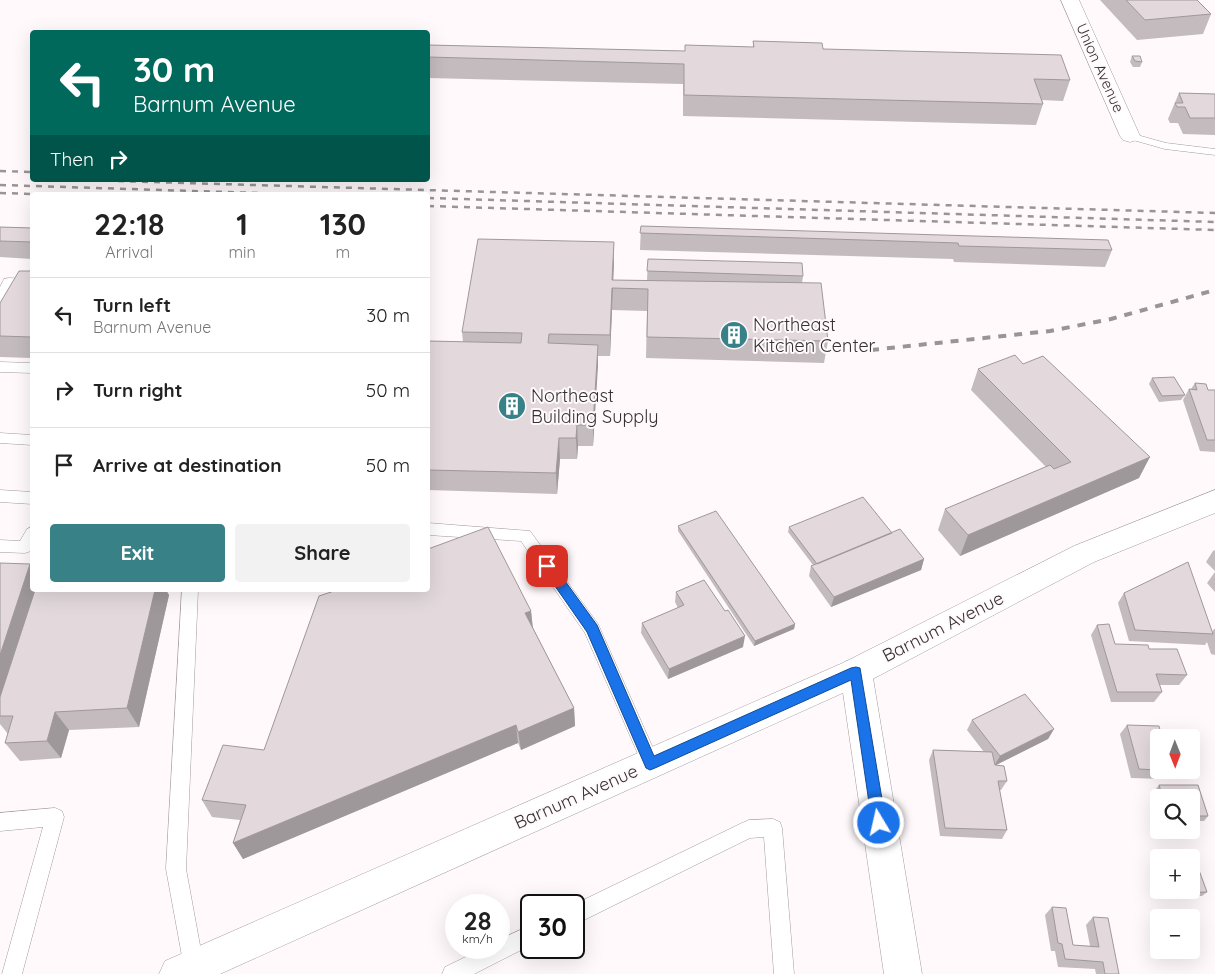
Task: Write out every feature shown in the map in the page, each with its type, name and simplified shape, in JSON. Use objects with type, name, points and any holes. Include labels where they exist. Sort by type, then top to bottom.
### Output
[{"type":"main road","name":"Union Avenue","points":[[1070,0],[1130,136]]},
{"type":"main road","name":"Barnum Avenue","points":[[186,970],[856,672],[1084,554],[1215,501]]},
{"type":"main road","points":[[856,672],[903,974]]},
{"type":"lane","points":[[1130,136],[1165,146],[1215,152]]},
{"type":"lane","points":[[0,298],[9,282],[30,283]]},
{"type":"lane","points":[[0,367],[30,368]]},
{"type":"lane","points":[[0,438],[30,440]]},
{"type":"lane","points":[[0,496],[30,498]]},
{"type":"lane","points":[[430,528],[525,535],[592,629],[650,764]]},
{"type":"lane","points":[[0,546],[26,547],[30,538]]},
{"type":"lane","points":[[186,970],[176,869],[190,592]]},
{"type":"lane","points":[[0,822],[55,817],[12,974]]},
{"type":"lane","points":[[585,910],[749,829],[773,828],[784,974]]},
{"type":"lane","points":[[452,974],[520,941]]},
{"type":"building","points":[[1126,0],[1197,0],[1211,14],[1145,20]]},
{"type":"building","points":[[753,41],[822,43],[823,49],[1061,55],[1070,80],[1034,79],[1043,104],[684,95],[684,64],[430,57],[430,45],[685,51],[685,45],[754,47]]},
{"type":"building","points":[[1132,56],[1140,56],[1142,62],[1135,61]]},
{"type":"building","points":[[1179,93],[1215,94],[1215,118],[1190,118],[1185,107],[1177,107],[1175,103],[1183,103]]},
{"type":"building","points":[[641,226],[1108,240],[1112,250],[959,246],[958,243],[640,233]]},
{"type":"building","points":[[0,227],[30,228],[30,242],[0,241]]},
{"type":"building","name":"Northeast Building Supply","points":[[478,239],[614,242],[612,280],[821,283],[828,341],[647,337],[648,289],[612,288],[610,335],[549,334],[548,343],[598,345],[593,425],[577,425],[576,438],[559,438],[556,473],[430,470],[430,341],[521,343],[522,333],[462,332]]},
{"type":"building","points":[[648,259],[802,263],[803,276],[647,271]]},
{"type":"building","points":[[19,271],[30,271],[30,337],[0,336],[0,303]]},
{"type":"building","points":[[1015,355],[1023,364],[1043,356],[1150,457],[968,535],[945,509],[1050,465],[1054,469],[1071,462],[978,369]]},
{"type":"building","points":[[1174,377],[1185,395],[1162,396],[1152,378]]},
{"type":"building","points":[[1195,383],[1206,384],[1208,390],[1215,390],[1215,440],[1207,440],[1189,389],[1197,390]]},
{"type":"building","points":[[863,497],[892,533],[817,564],[789,527]]},
{"type":"building","points":[[716,511],[795,624],[755,641],[678,526]]},
{"type":"building","points":[[488,527],[531,611],[525,613],[574,708],[518,732],[516,725],[233,843],[246,805],[202,800],[223,745],[264,750],[319,596],[331,592],[430,592],[430,548]]},
{"type":"building","points":[[900,529],[924,559],[834,597],[811,566]]},
{"type":"building","points":[[1188,562],[1213,634],[1135,630],[1124,593]]},
{"type":"building","points":[[0,563],[30,564],[0,655]]},
{"type":"building","points":[[704,580],[725,611],[728,610],[745,636],[669,669],[642,623],[684,605],[676,592]]},
{"type":"building","points":[[34,592],[155,592],[127,708],[55,712],[47,741],[5,743],[13,716],[0,716],[0,697]]},
{"type":"building","points":[[1109,624],[1115,644],[1148,645],[1149,649],[1177,649],[1187,675],[1156,674],[1162,692],[1117,692],[1097,625]]},
{"type":"building","points":[[1025,694],[1054,729],[1000,756],[972,720]]},
{"type":"building","points":[[1127,725],[1159,726],[1160,729],[1150,729],[1150,770],[1139,769]]},
{"type":"building","points":[[933,750],[992,752],[995,765],[1004,766],[1007,781],[998,781],[1007,830],[945,828]]},
{"type":"building","points":[[1159,785],[1198,785],[1199,789],[1160,789]]},
{"type":"building","points":[[1200,791],[1208,816],[1200,816]]},
{"type":"building","points":[[1200,873],[1207,892],[1200,892]]},
{"type":"building","points":[[1052,907],[1066,908],[1073,945],[1099,947],[1093,917],[1108,918],[1119,974],[1105,974],[1103,962],[1065,959],[1062,944],[1058,943]]},
{"type":"railway","points":[[0,171],[30,172]]},
{"type":"railway","points":[[151,182],[1215,213]]},
{"type":"railway","points":[[0,185],[226,192]]},
{"type":"railway","points":[[0,193],[30,194]]},
{"type":"railway","points":[[430,198],[1215,222]]},
{"type":"railway","points":[[430,206],[1215,230]]},
{"type":"railway","points":[[871,350],[1050,331],[1111,319],[1215,290]]},
{"type":"place","name":"Northeast Kitchen Center","points":[[734,335]]},
{"type":"place","name":"Northeast Building Supply","points":[[512,406]]},
{"type":"route","points":[[547,566],[592,629],[650,764],[856,672],[879,823]]}]
